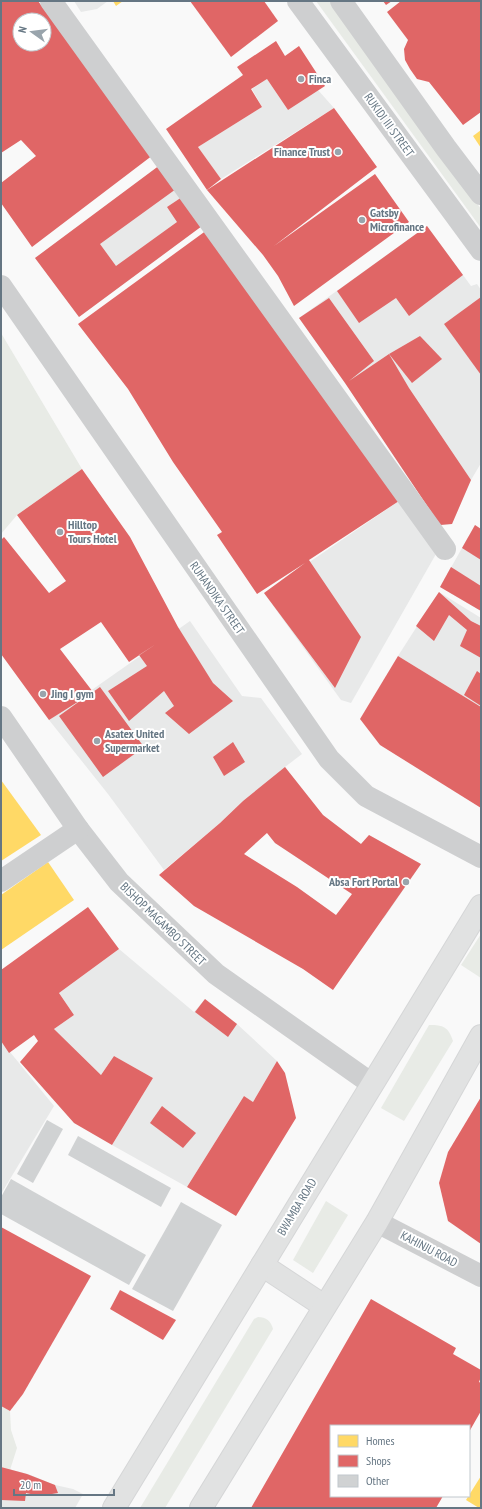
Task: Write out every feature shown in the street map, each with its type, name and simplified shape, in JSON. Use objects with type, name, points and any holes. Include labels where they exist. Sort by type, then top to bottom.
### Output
[{"type":"main road","name":"BWAMBA ROAD","points":[[114,1508],[481,906]]},
{"type":"main road","points":[[201,1508],[377,1222],[481,1036]]},
{"type":"main road","points":[[262,1265],[324,1306]]},
{"type":"street","points":[[51,1],[445,549]]},
{"type":"street","name":"RUKIDI III STREET","points":[[298,1],[481,250]]},
{"type":"street","points":[[341,1],[446,148],[481,194]]},
{"type":"street","name":"RUHANDIKA STREET","points":[[1,286],[329,759],[366,796],[481,857]]},
{"type":"street","name":"BISHOP MAGAMBO STREET","points":[[1,717],[78,829],[119,882],[216,974],[372,1084]]},
{"type":"street","points":[[1,881],[78,829]]},
{"type":"street","name":"KAHINJU ROAD","points":[[377,1222],[481,1276]]},
{"type":"shaded area","points":[[74,1],[108,1],[97,9],[81,12]]},
{"type":"shaded area","points":[[316,1],[330,1],[415,116],[481,209],[481,228]]},
{"type":"shaded area","points":[[267,79],[288,110],[318,90],[334,108],[221,179],[198,147],[262,107],[252,89]]},
{"type":"shaded area","points":[[160,165],[202,226],[79,317],[35,258]]},
{"type":"shaded area","points":[[427,226],[471,286],[477,284],[481,290],[481,463],[471,480],[452,524],[440,525],[345,383],[299,318]]},
{"type":"shaded area","points":[[1,333],[82,469],[17,515],[1,534]]},
{"type":"shaded area","points":[[399,501],[436,554],[351,703],[341,700],[264,593]]},
{"type":"shaded area","points":[[475,525],[481,529],[481,611],[440,587]]},
{"type":"shaded area","points":[[439,592],[481,618],[481,707],[398,656]]},
{"type":"shaded area","points":[[190,621],[242,696],[261,698],[302,754],[285,767],[323,815],[361,844],[369,835],[421,864],[384,918],[352,894],[275,843],[243,801],[220,823],[164,870],[108,794],[49,720]]},
{"type":"shaded area","points":[[481,934],[481,978],[461,965]]},
{"type":"shaded area","points":[[119,949],[194,1012],[205,999],[237,1024],[277,1061],[253,1102],[244,1096],[187,1187],[112,1145],[153,1078],[114,1056],[101,1075],[54,1029],[74,1015],[59,993]]},
{"type":"shaded area","points":[[429,1025],[442,1026],[445,1028],[453,1041],[404,1121],[381,1108]]},
{"type":"shaded area","points":[[1,1041],[54,1106],[1,1194]]},
{"type":"shaded area","points":[[326,1201],[348,1215],[313,1273],[293,1260]]},
{"type":"shaded area","points":[[258,1317],[268,1320],[273,1329],[165,1508],[140,1508],[254,1319]]},
{"type":"shaded area","points":[[1,1406],[10,1411],[11,1430],[17,1448],[10,1470],[1,1467]]},
{"type":"shaded area","points":[[1,1467],[28,1474],[55,1485],[73,1489],[83,1494],[75,1508],[1,1508]]},
{"type":"building: Homes","points":[[113,1],[123,1],[116,6]]},
{"type":"building: Homes","points":[[481,130],[481,148],[473,136]]},
{"type":"building: Homes","points":[[1,780],[41,835],[1,861]]},
{"type":"building: Homes","points":[[48,862],[74,900],[1,950],[1,895]]},
{"type":"building: Homes","points":[[481,1476],[481,1508],[466,1500],[468,1497],[470,1497],[470,1494]]},
{"type":"building: Shops","points":[[1,1],[38,1],[46,12],[12,12],[12,52],[52,52],[52,20],[153,155],[32,247],[1,203],[1,183],[36,156],[21,140],[1,153]]},
{"type":"building: Shops","points":[[190,1],[264,1],[278,21],[231,57]]},
{"type":"building: Shops","points":[[383,1],[392,1],[386,5]]},
{"type":"building: Shops","points":[[401,1],[481,1],[481,112],[463,125],[429,82],[417,79],[405,60],[404,49],[408,40],[387,12]]},
{"type":"building: Shops","points":[[276,41],[285,56],[299,46],[325,86],[288,110],[267,79],[251,89],[262,107],[198,147],[221,179],[207,190],[166,129],[243,75],[237,67]]},
{"type":"building: Shops","points":[[334,108],[377,167],[274,246],[375,174],[409,222],[294,306],[278,276],[263,255],[207,190]]},
{"type":"building: Shops","points":[[160,165],[176,189],[100,244],[116,266],[177,222],[167,207],[182,197],[202,226],[79,317],[35,258]]},
{"type":"building: Shops","points":[[427,226],[463,275],[409,316],[396,298],[359,323],[337,291]]},
{"type":"building: Shops","points":[[207,230],[399,501],[309,560],[361,637],[335,688],[264,593],[305,563],[257,594],[217,535],[222,532],[173,462],[128,389],[78,324]]},
{"type":"building: Shops","points":[[481,297],[481,375],[444,324]]},
{"type":"building: Shops","points":[[329,298],[374,361],[349,381],[389,354],[409,388],[471,480],[452,524],[440,525],[345,383],[299,318]]},
{"type":"building: Shops","points":[[420,336],[442,359],[412,383],[389,354]]},
{"type":"building: Shops","points":[[82,469],[130,537],[178,627],[213,683],[233,701],[189,734],[165,713],[174,706],[164,691],[129,721],[108,691],[147,666],[139,655],[129,662],[101,622],[60,649],[93,692],[100,687],[144,747],[103,777],[59,716],[84,698],[49,720],[1,654],[1,540],[4,537],[49,593],[66,581],[17,515]]},
{"type":"building: Shops","points":[[475,525],[481,529],[481,560],[462,548]]},
{"type":"building: Shops","points":[[451,567],[481,586],[481,611],[440,587]]},
{"type":"building: Shops","points":[[439,592],[471,621],[481,626],[481,658],[460,646],[467,630],[449,615],[434,641],[416,626]]},
{"type":"building: Shops","points":[[398,656],[481,707],[481,808],[380,745],[360,719]]},
{"type":"building: Shops","points":[[477,671],[481,674],[481,706],[464,695]]},
{"type":"building: Shops","points":[[233,742],[245,762],[224,776],[213,757]]},
{"type":"building: Shops","points":[[285,767],[323,815],[361,844],[369,835],[421,864],[333,990],[303,969],[194,906],[159,875],[220,823],[243,801]],"holes":[[[267,833],[275,843],[352,894],[336,915],[297,887],[244,854]]]},
{"type":"building: Shops","points":[[88,907],[119,949],[59,993],[74,1015],[54,1029],[101,1075],[114,1056],[153,1078],[112,1145],[74,1123],[20,1062],[38,1041],[34,1035],[9,1053],[1,1041],[1,970]]},
{"type":"building: Shops","points":[[205,999],[237,1024],[228,1037],[195,1012]]},
{"type":"building: Shops","points":[[277,1061],[285,1073],[296,1118],[236,1216],[187,1187],[244,1096],[253,1102]]},
{"type":"building: Shops","points":[[481,1097],[481,1244],[448,1221],[439,1183],[448,1152]]},
{"type":"building: Shops","points":[[162,1106],[196,1133],[183,1148],[150,1123]]},
{"type":"building: Shops","points":[[1,1227],[91,1276],[23,1394],[10,1411],[1,1406]]},
{"type":"building: Shops","points":[[120,1290],[176,1320],[163,1340],[110,1309]]},
{"type":"building: Shops","points":[[371,1299],[456,1348],[453,1354],[481,1370],[479,1382],[481,1383],[481,1411],[470,1430],[470,1425],[330,1425],[330,1497],[442,1497],[436,1508],[251,1508]]},
{"type":"building: Shops","points":[[1,1467],[27,1474],[55,1485],[58,1493],[40,1496],[26,1493],[25,1501],[1,1500]]},
{"type":"building: Other","points":[[47,1120],[63,1129],[33,1183],[17,1174]]},
{"type":"building: Other","points":[[78,1136],[171,1188],[161,1207],[68,1155]]},
{"type":"building: Other","points":[[11,1179],[146,1255],[129,1285],[1,1214],[1,1197]]},
{"type":"building: Other","points":[[181,1202],[222,1225],[173,1311],[132,1289]]},
{"type":"place","name":"Finca","points":[[301,79]]},
{"type":"place","name":"Finance Trust","points":[[338,152]]},
{"type":"place","name":"Gatsby Microfinance","points":[[362,220]]},
{"type":"place","name":"Hilltop Tours Hotel","points":[[60,532]]},
{"type":"place","name":"Jing I gym","points":[[43,694]]},
{"type":"place","name":"Asatex United Supermarket","points":[[97,741]]},
{"type":"place","name":"Absa Fort Portal","points":[[406,882]]}]
